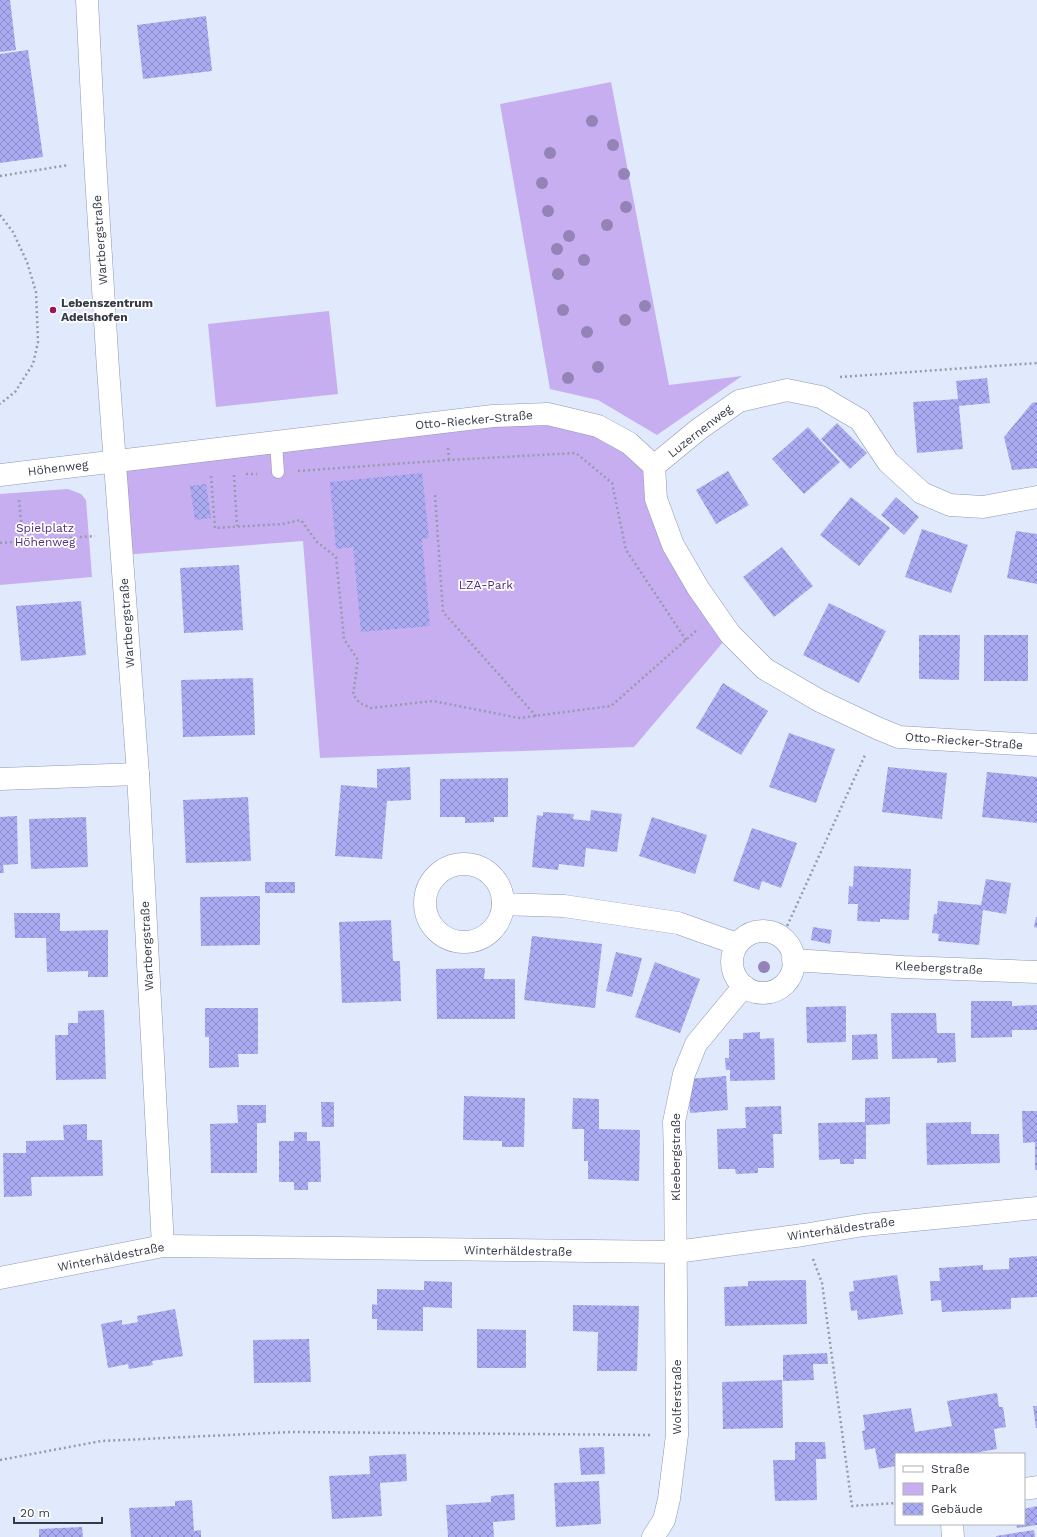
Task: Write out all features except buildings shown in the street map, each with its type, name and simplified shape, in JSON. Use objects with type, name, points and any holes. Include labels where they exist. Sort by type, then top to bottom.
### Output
[{"type":"street","name":"Wartbergstraße","points":[[87,0],[95,160],[138,774],[163,1246]]},
{"type":"street","name":"Luzernenweg","points":[[654,466],[699,429],[739,401],[787,390],[821,397],[860,420],[888,462],[922,493],[950,505],[983,507],[1037,497]]},
{"type":"street","name":"Otto-Riecker-Straße","points":[[116,460],[493,416],[548,414],[598,426],[629,444],[654,466],[656,499],[673,545],[698,588],[730,634],[764,669],[820,701],[877,728],[903,737],[1037,745]]},
{"type":"street","name":"Höhenweg","points":[[8,474],[116,460]]},
{"type":"street","points":[[0,779],[138,774]]},
{"type":"street","points":[[503,904],[564,906],[678,922],[738,944]]},
{"type":"street","points":[[763,931],[773,933],[782,938],[792,951],[794,960],[788,979],[773,991],[753,991],[744,986],[733,971],[733,952],[738,944],[745,937],[754,932],[763,931]]},
{"type":"street","name":"Kleebergstraße","points":[[794,960],[903,967],[1037,972]]},
{"type":"street","name":"Kleebergstraße","points":[[676,1252],[674,1122],[684,1074],[696,1044],[744,986]]},
{"type":"street","name":"Winterhäldestraße","points":[[0,1278],[163,1246],[676,1252],[803,1235],[864,1225],[1037,1208]]},
{"type":"street","name":"Wolferstraße","points":[[653,1537],[664,1520],[669,1499],[677,1435],[676,1252]]},
{"type":"street","points":[[1025,1489],[1037,1487]]},
{"type":"street","points":[[952,1525],[953,1537]]},
{"type":"lane","points":[[276,442],[278,472]]},
{"type":"path","points":[[0,176],[95,160]]},
{"type":"path","points":[[0,215],[13,232],[27,262],[36,292],[38,342],[33,364],[15,392],[0,404]]},
{"type":"path","points":[[840,377],[1037,363]]},
{"type":"path","points":[[238,526],[234,475],[449,460],[576,454],[612,483],[626,550],[686,640]]},
{"type":"path","points":[[8,474],[23,541]]},
{"type":"path","points":[[219,476],[211,476],[215,528],[282,524],[302,520],[317,542],[336,557],[344,639],[358,660],[353,695],[360,702],[371,708],[433,701],[520,718],[611,706],[716,614]]},
{"type":"path","points":[[435,494],[443,612],[537,716]]},
{"type":"path","points":[[0,543],[121,535]]},
{"type":"path","points":[[782,938],[877,728]]},
{"type":"path","points":[[803,1235],[822,1283],[852,1506],[895,1503]]},
{"type":"path","points":[[0,1460],[101,1440],[292,1432],[677,1435]]},
{"type":"green space","points":[[611,82],[669,385],[742,376],[657,435],[598,400],[550,389],[500,104]]},
{"type":"green space","points":[[329,311],[338,394],[216,407],[208,324]]},
{"type":"green space","name":"LZA-Park","points":[[557,417],[654,466],[655,490],[730,634],[634,747],[320,758],[303,541],[122,555],[116,460]]},
{"type":"green space","name":"Spielplatz Höhenweg","points":[[68,489],[81,494],[86,500],[92,577],[0,585],[0,494]]},
{"type":"place","name":"Lebenszentrum Adelshofen","points":[[53,310]]}]
